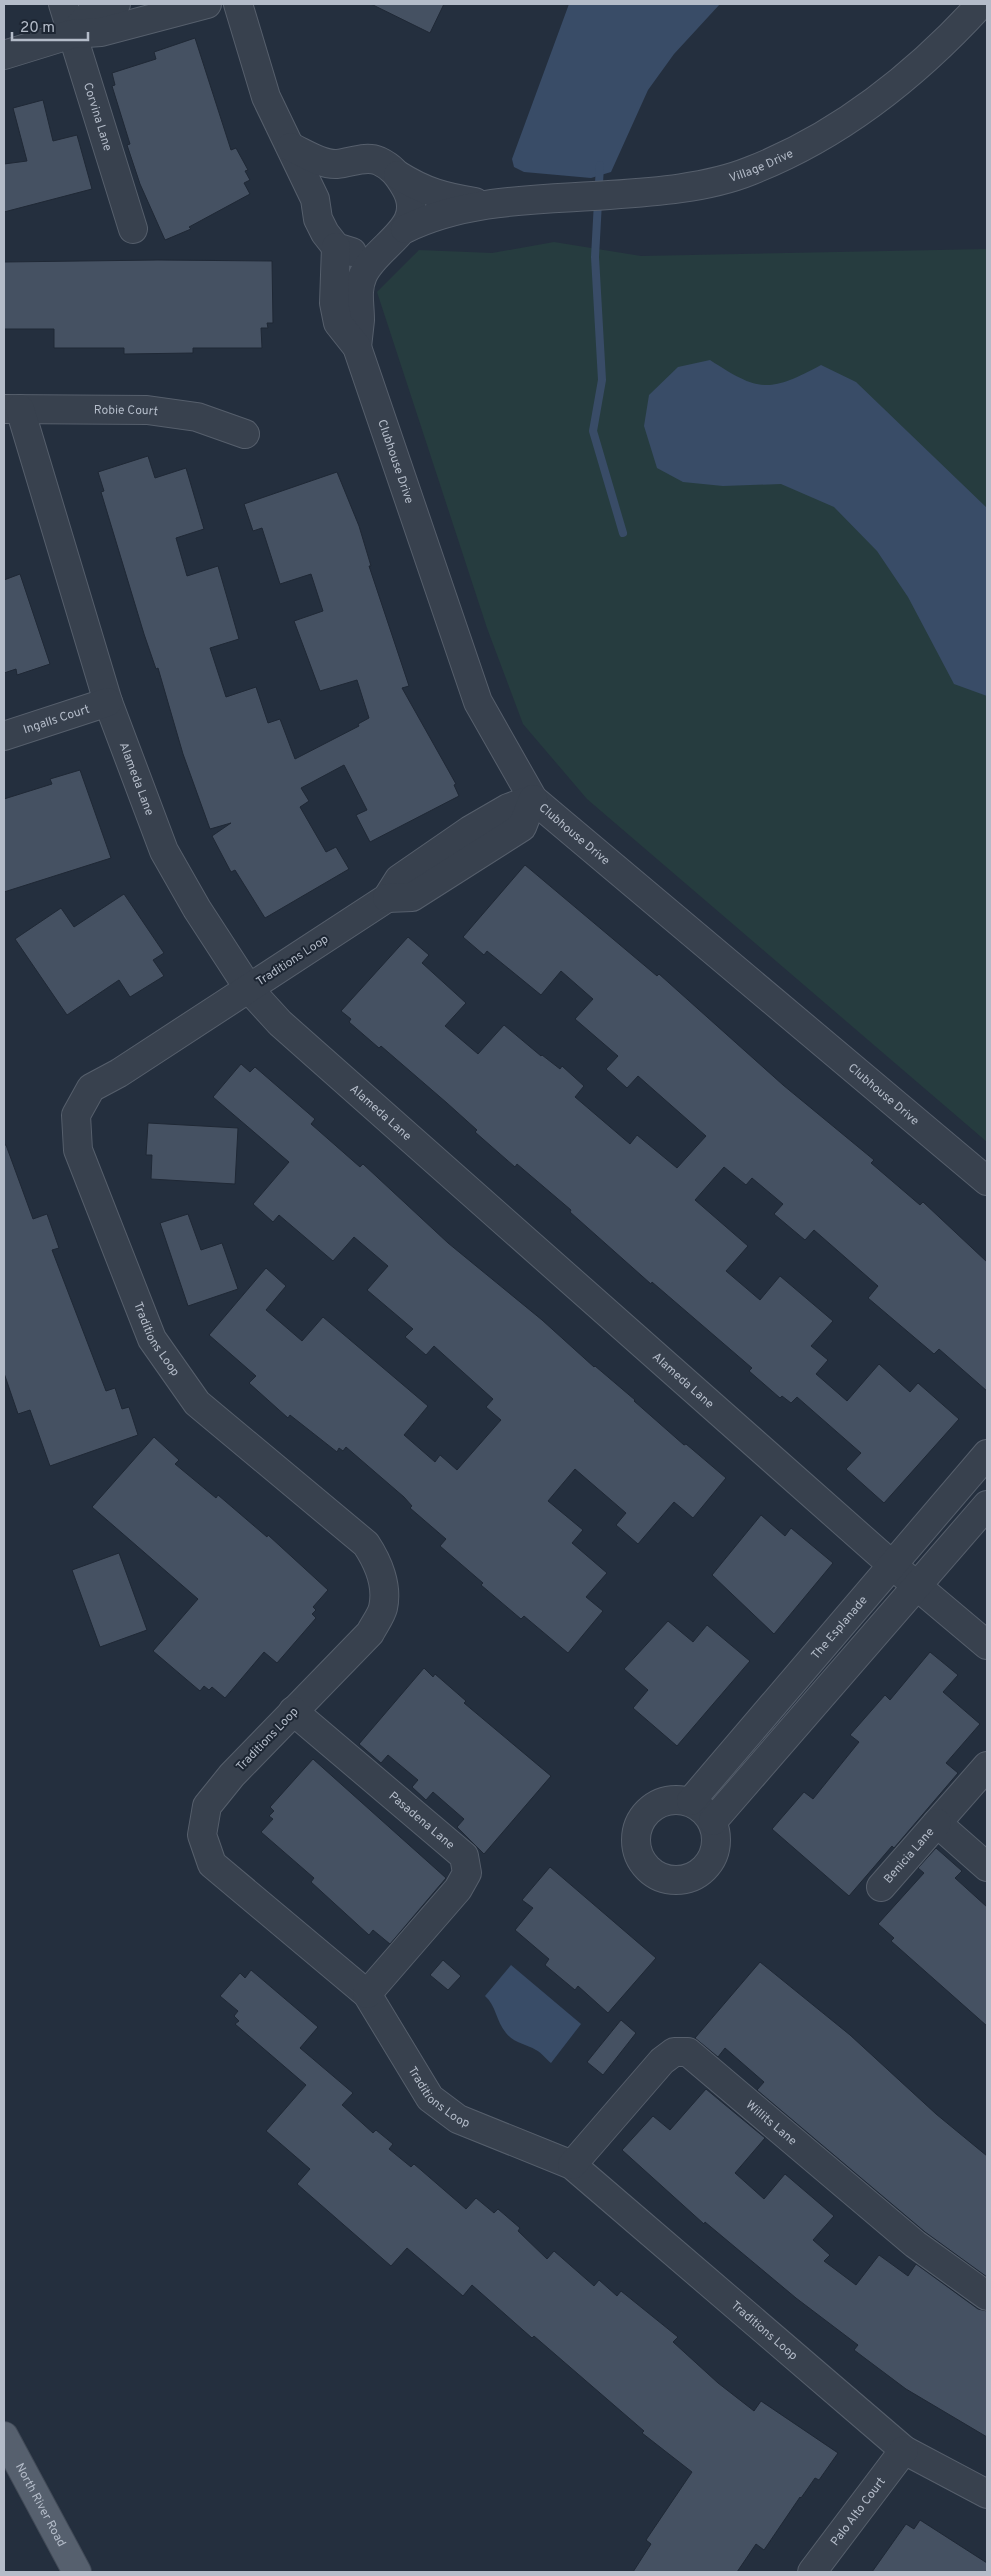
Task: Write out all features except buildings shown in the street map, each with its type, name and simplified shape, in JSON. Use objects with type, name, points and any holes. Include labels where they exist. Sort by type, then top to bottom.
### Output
[{"type":"main road","name":"North River Road","points":[[4,2436],[77,2572]]},
{"type":"street","name":"Corvina Lane","points":[[63,4],[133,229]]},
{"type":"street","points":[[72,34],[93,11],[116,4]]},
{"type":"street","points":[[4,55],[72,34],[101,32],[207,4]]},
{"type":"street","points":[[238,4],[266,97],[315,199],[318,219],[325,233],[336,247],[364,253],[379,251]]},
{"type":"street","name":"Village Drive","points":[[405,229],[426,218],[488,204],[674,190],[749,172],[828,133],[893,87],[947,41],[981,4]]},
{"type":"street","points":[[291,147],[316,159],[336,164],[356,159],[376,160],[388,166],[398,176],[407,191],[413,208],[405,229]]},
{"type":"street","points":[[315,199],[324,177],[336,164]]},
{"type":"street","name":"Village Drive","points":[[398,176],[430,192],[488,204]]},
{"type":"street","name":"Clubhouse Drive","points":[[357,347],[360,284],[369,264],[379,251],[397,238],[405,229]]},
{"type":"street","name":"Clubhouse Drive","points":[[336,247],[334,303],[338,323],[357,347],[478,702],[534,799],[987,1181]]},
{"type":"street","name":"Robie Court","points":[[12,409],[148,410],[197,417],[245,434]]},
{"type":"street","name":"Alameda Lane","points":[[12,409],[108,702],[164,851],[197,909],[249,989],[280,1023],[892,1565],[987,1645]]},
{"type":"street","name":"Ingalls Court","points":[[4,736],[108,702]]},
{"type":"street","name":"Traditions Loop","points":[[534,799],[522,827],[412,897],[387,898],[119,1073],[91,1088],[76,1115],[78,1150],[152,1339],[197,1403],[366,1544],[378,1562],[383,1582],[383,1608],[370,1633],[232,1775],[207,1806],[202,1835],[212,1864],[367,1994],[430,2098],[458,2119],[572,2165],[904,2450],[987,2494]]},
{"type":"street","name":"The Esplanade","points":[[691,1801],[987,1454]]},
{"type":"street","points":[[713,1821],[987,1505]]},
{"type":"street","name":"Pasadena Lane","points":[[293,1711],[464,1856],[467,1873],[458,1889],[367,1994]]},
{"type":"street","name":"Benicia Lane","points":[[881,1887],[987,1766]]},
{"type":"street","points":[[670,1799],[691,1801],[713,1821],[718,1840],[712,1860],[698,1875],[678,1881],[658,1876],[643,1863],[635,1844],[639,1824],[651,1808],[670,1799]]},
{"type":"street","name":"Benicia Lane","points":[[937,1823],[987,1867]]},
{"type":"street","name":"Willits Lane","points":[[572,2165],[662,2061],[674,2052],[688,2052],[915,2244],[987,2296]]},
{"type":"street","name":"Palo Alto Court","points":[[812,2572],[904,2450]]},
{"type":"green space","points":[[554,242],[641,256],[987,249],[987,1142],[587,799],[523,724],[487,628],[377,292],[419,250],[492,253]]},
{"type":"water","points":[[569,4],[720,4],[674,54],[648,90],[611,172],[591,178],[524,172],[514,167],[512,159]]},
{"type":"water","points":[[710,360],[741,378],[764,385],[789,381],[821,365],[856,382],[987,508],[987,696],[954,684],[908,597],[877,551],[834,507],[781,484],[723,486],[683,482],[657,468],[644,426],[649,395],[678,367]]},
{"type":"water","points":[[511,1965],[581,2024],[551,2063],[538,2051],[509,2036],[503,2028],[492,2004],[485,1996]]},
{"type":"waterway","points":[[600,165],[595,257],[602,380],[593,431],[623,533]]}]
